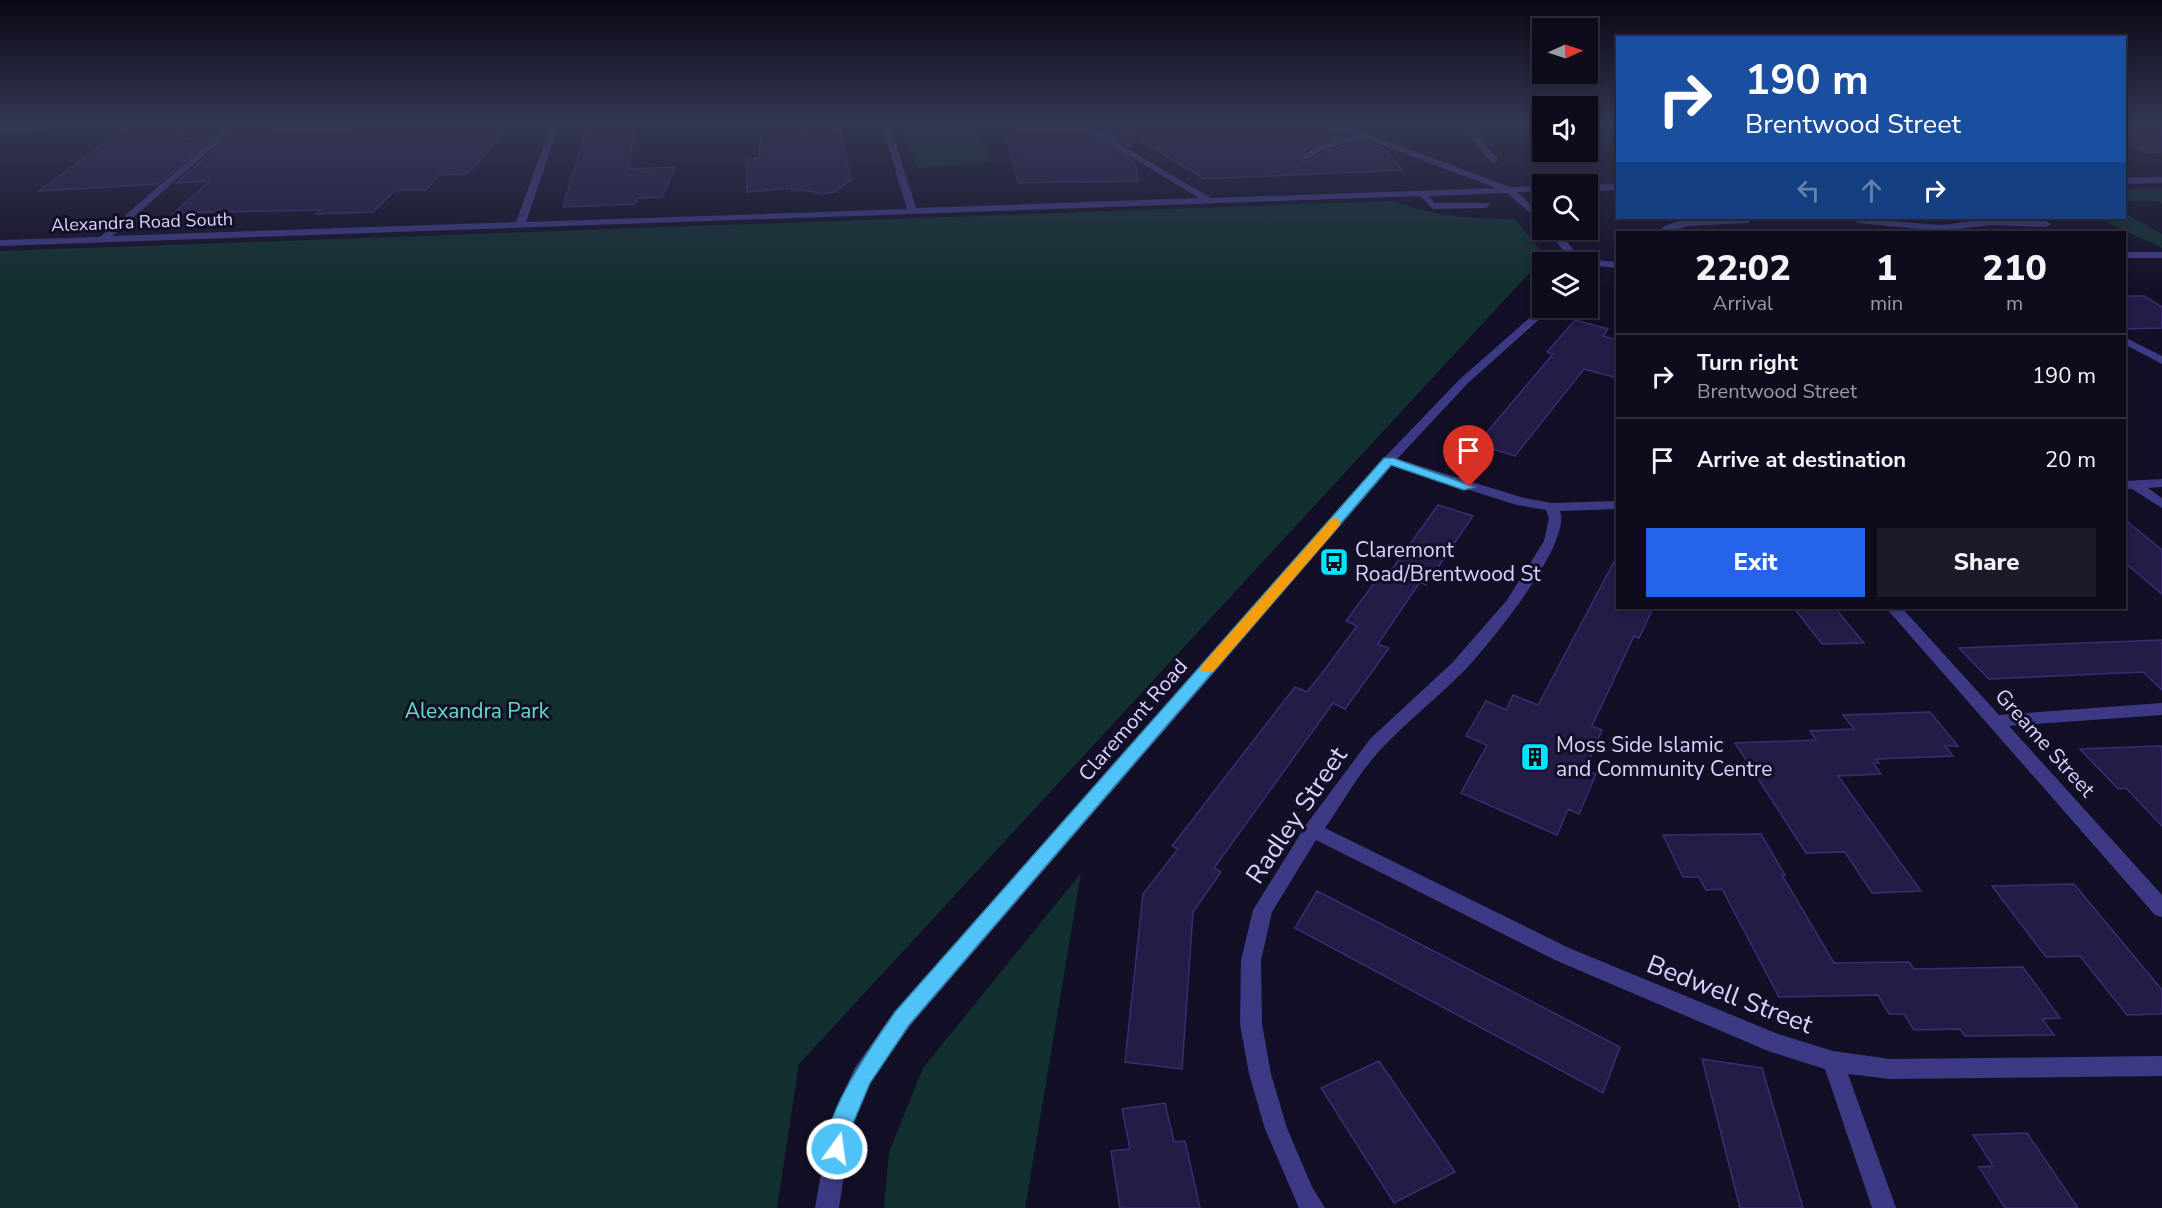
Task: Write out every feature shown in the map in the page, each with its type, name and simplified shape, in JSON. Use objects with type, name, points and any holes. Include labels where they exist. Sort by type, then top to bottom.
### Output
[{"type":"street","points":[[103,239],[173,178]]},
{"type":"street","points":[[520,225],[536,178]]},
{"type":"street","points":[[902,178],[912,211]]},
{"type":"street","points":[[1172,178],[1208,200]]},
{"type":"street","points":[[1457,178],[1457,182],[1425,192],[1433,206],[1486,205]]},
{"type":"street","points":[[1480,178],[1509,189],[1532,211]]},
{"type":"street","points":[[2126,181],[2162,180]]},
{"type":"street","points":[[1598,188],[1616,187]]},
{"type":"street","name":"Alexandra Road South","points":[[0,243],[1532,189]]},
{"type":"street","points":[[1858,220],[1945,230],[1990,222],[2046,224]]},
{"type":"street","points":[[1663,231],[1668,227],[1680,224],[1746,221]]},
{"type":"street","points":[[2126,255],[2162,255]]},
{"type":"street","points":[[1598,264],[1616,265]]},
{"type":"street","name":"Claremont Road","points":[[827,1208],[840,1128],[862,1076],[902,1019],[1389,461],[1464,381],[1536,318]]},
{"type":"street","points":[[2126,341],[2162,361]]},
{"type":"street","points":[[2147,352],[2162,349]]},
{"type":"street","points":[[1389,461],[1489,494],[1552,507],[1616,505]]},
{"type":"street","points":[[2130,485],[2162,483]]},
{"type":"street","points":[[2130,485],[2162,504]]},
{"type":"street","name":"Radley Street","points":[[1313,1208],[1304,1195],[1276,1129],[1260,1074],[1251,1024],[1251,960],[1263,910],[1313,830],[1376,743],[1459,666],[1512,603],[1551,541],[1556,518],[1552,507]]},
{"type":"street","name":"Greame Street","points":[[1895,609],[2162,909]]},
{"type":"street","points":[[1994,721],[2162,709]]},
{"type":"street","name":"Bedwell Street","points":[[1313,830],[1562,954],[1765,1040],[1833,1061],[1890,1069],[2162,1066]]},
{"type":"street","points":[[1833,1061],[1884,1208]]},
{"type":"green space","points":[[2126,189],[2162,189],[2162,204],[2156,201],[2126,201]]},
{"type":"green space","name":"Alexandra Park","points":[[1393,201],[1453,216],[1515,219],[1542,252],[1532,252],[1532,270],[799,1064],[777,1208],[0,1208],[0,251]]},
{"type":"green space","points":[[2126,214],[2162,234],[2162,248],[2126,231],[2100,219],[2126,219]]},
{"type":"green space","points":[[1081,873],[1025,1208],[884,1208],[889,1152],[923,1068]]},
{"type":"building","points":[[56,178],[165,178],[158,184],[39,191]]},
{"type":"building","points":[[181,178],[436,178],[426,190],[395,190],[373,212],[316,214],[321,210],[174,213],[210,181],[176,183]]},
{"type":"building","points":[[571,178],[670,178],[662,197],[638,198],[635,204],[563,207]]},
{"type":"building","points":[[747,178],[851,180],[834,192],[823,194],[803,190],[792,191],[791,188],[747,192]]},
{"type":"building","points":[[1017,178],[1138,178],[1139,181],[1018,183]]},
{"type":"building","points":[[2126,296],[2144,296],[2162,307],[2162,328],[2126,329]]},
{"type":"building","points":[[1575,320],[1608,329],[1603,336],[1616,340],[1616,378],[1584,369],[1515,456],[1477,444],[1553,354],[1547,352]]},
{"type":"building","points":[[1438,505],[1473,516],[1426,585],[1420,582],[1378,644],[1389,648],[1345,709],[1333,703],[1214,868],[1221,872],[1193,912],[1182,1069],[1125,1062],[1143,894],[1178,849],[1172,846],[1295,687],[1307,692],[1323,672],[1357,626],[1346,621],[1384,570],[1390,572]]},
{"type":"building","points":[[2126,521],[2162,550],[2162,594],[2126,564]]},
{"type":"building","name":"Moss Side Islamic and Community Centre","points":[[1616,558],[1616,609],[1653,609],[1639,638],[1634,636],[1592,726],[1602,730],[1585,770],[1596,774],[1579,814],[1568,809],[1557,835],[1461,793],[1487,745],[1466,736],[1486,701],[1506,710],[1513,695],[1538,705]]},
{"type":"building","points":[[1795,609],[1836,609],[1864,643],[1822,644]]},
{"type":"building","points":[[2162,640],[2162,690],[2143,672],[1989,679],[1959,648]]},
{"type":"building","points":[[1930,712],[1958,746],[1945,746],[1953,756],[1876,759],[1879,763],[1873,763],[1881,774],[1838,776],[1921,891],[1872,893],[1845,852],[1806,853],[1735,743],[1816,740],[1810,731],[1854,729],[1843,715]]},
{"type":"building","points":[[2162,746],[2162,826],[2126,788],[2118,789],[2080,749]]},
{"type":"building","points":[[1761,834],[1785,875],[1782,875],[1834,963],[1909,962],[1914,969],[2023,967],[2060,1018],[2042,1019],[2054,1035],[1965,1036],[1960,1029],[1914,1030],[1904,1014],[1889,1014],[1878,995],[1779,997],[1722,889],[1706,890],[1699,877],[1683,877],[1663,835]]},
{"type":"building","points":[[2074,884],[2162,990],[2162,1014],[2127,1015],[2080,956],[2046,957],[1992,886]]},
{"type":"building","points":[[1317,891],[1620,1047],[1603,1093],[1295,928]]},
{"type":"building","points":[[1702,1059],[1762,1068],[1803,1208],[1740,1208]]},
{"type":"building","points":[[1379,1061],[1455,1172],[1394,1203],[1321,1088]]},
{"type":"building","points":[[1165,1103],[1174,1142],[1185,1141],[1200,1208],[1120,1208],[1111,1151],[1130,1149],[1122,1109]]},
{"type":"building","points":[[2027,1133],[2078,1208],[2005,1208],[1979,1167],[1993,1166],[1973,1135]]},
{"type":"slow traffic","points":[[1207,668],[1335,522]]},
{"type":"place","name":"Claremont Road/Brentwood St","points":[[1334,562]]},
{"type":"place","name":"Moss Side Islamic and Community Centre","points":[[1535,757]]},
{"type":"route","points":[[837,1149],[840,1128],[862,1076],[902,1019],[1389,461],[1469,487]]}]
